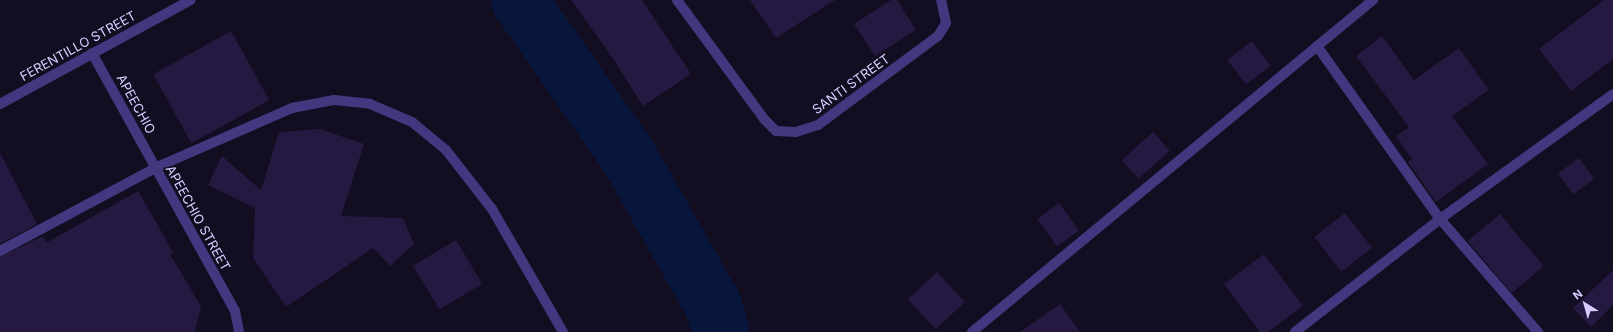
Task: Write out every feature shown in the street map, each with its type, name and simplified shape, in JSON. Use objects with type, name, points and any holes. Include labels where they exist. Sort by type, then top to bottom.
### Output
[{"type":"street","name":"FERENTILLO STREET","points":[[0,104],[191,0]]},
{"type":"street","name":"SANTI STREET","points":[[677,0],[764,119],[776,131],[796,132],[818,125],[938,36],[946,23],[941,0]]},
{"type":"street","points":[[972,332],[1373,0]]},
{"type":"street","points":[[1317,46],[1440,219],[1538,332]]},
{"type":"street","name":"APEECHIO","points":[[92,53],[157,167]]},
{"type":"street","points":[[1295,332],[1440,219],[1613,94]]},
{"type":"street","points":[[157,167],[292,108],[334,100],[370,104],[412,122],[446,150],[492,209],[562,332]]},
{"type":"street","name":"APEECHIO STREET","points":[[0,251],[157,167],[235,311],[240,332]]},
{"type":"building","points":[[571,0],[642,0],[691,74],[643,106],[614,60]]},
{"type":"building","points":[[750,0],[835,0],[776,38]]},
{"type":"building","points":[[891,0],[897,0],[916,30],[875,56],[854,24]]},
{"type":"building","points":[[1604,0],[1613,0],[1613,59],[1571,91],[1539,49]]},
{"type":"building","points":[[231,31],[269,100],[191,143],[153,74]]},
{"type":"building","points":[[1382,36],[1414,80],[1459,48],[1489,90],[1452,116],[1488,164],[1436,202],[1408,162],[1412,159],[1396,136],[1409,127],[1356,56]]},
{"type":"building","points":[[1252,41],[1271,66],[1246,84],[1227,60]]},
{"type":"building","points":[[320,129],[364,144],[341,216],[403,218],[414,244],[390,266],[373,248],[286,307],[253,258],[255,208],[208,185],[222,156],[261,190],[279,132]]},
{"type":"building","points":[[1153,132],[1170,151],[1139,179],[1122,160]]},
{"type":"building","points":[[0,153],[37,224],[0,244]]},
{"type":"building","points":[[1579,158],[1594,179],[1573,194],[1558,173]]},
{"type":"building","points":[[138,191],[173,252],[170,254],[201,306],[195,332],[0,332],[0,257],[43,236],[46,243]]},
{"type":"building","points":[[1059,203],[1079,231],[1057,246],[1037,219]]},
{"type":"building","points":[[1345,213],[1372,248],[1341,272],[1314,237]]},
{"type":"building","points":[[1500,214],[1544,266],[1512,293],[1468,241]]},
{"type":"building","points":[[456,240],[482,284],[439,309],[413,266]]},
{"type":"building","points":[[1264,254],[1303,306],[1268,332],[1260,332],[1224,284]]},
{"type":"building","points":[[1613,270],[1613,305],[1591,327],[1573,308]]},
{"type":"building","points":[[937,272],[965,302],[936,329],[908,299]]},
{"type":"building","points":[[1060,304],[1080,332],[1020,332]]},
{"type":"waterway","points":[[519,0],[628,156],[712,303],[721,332]]}]
